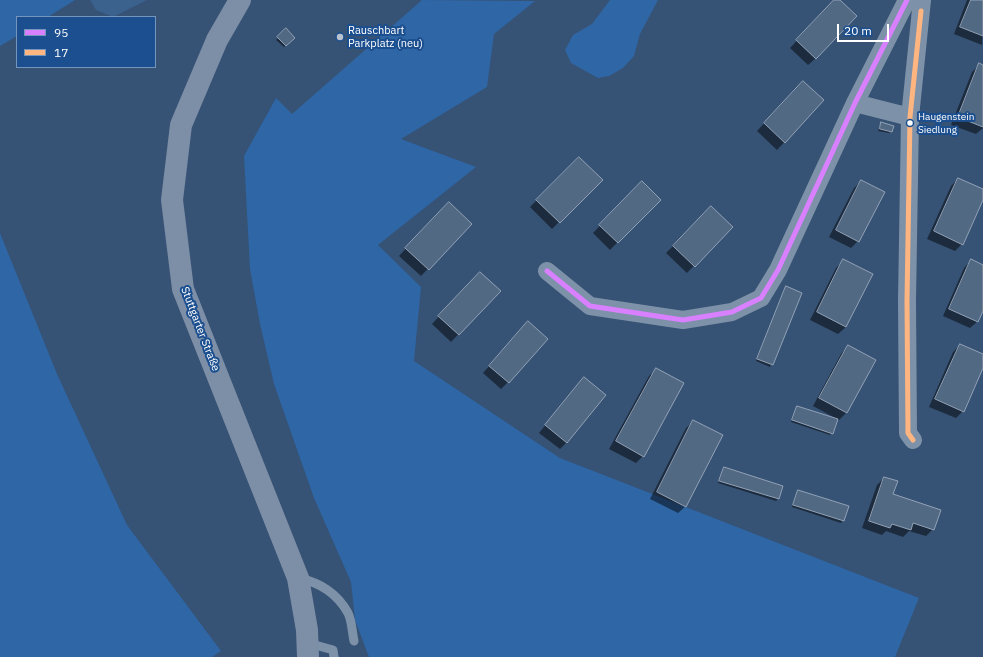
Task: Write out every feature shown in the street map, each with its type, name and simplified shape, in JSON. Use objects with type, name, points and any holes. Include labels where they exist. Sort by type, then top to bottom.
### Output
[{"type":"main road","name":"Stuttgarter Straße","points":[[240,0],[217,40],[182,125],[172,200],[183,289],[298,578],[307,650]]},
{"type":"street","points":[[547,272],[590,306],[683,320],[732,312],[761,298],[778,270],[855,103],[907,0]]},
{"type":"street","points":[[914,440],[908,433],[907,382],[910,116],[922,0]]},
{"type":"street","points":[[855,103],[910,116]]},
{"type":"lane","points":[[298,578],[315,581],[336,597],[348,614],[354,641]]},
{"type":"lane","points":[[307,650],[333,650],[334,657]]},
{"type":"shaded area","points":[[0,0],[75,0],[50,16],[16,16],[16,37],[0,46]]},
{"type":"shaded area","points":[[90,0],[147,0],[115,16],[111,16],[96,10]]},
{"type":"shaded area","points":[[422,0],[535,1],[494,34],[487,87],[401,139],[476,167],[378,245],[421,287],[414,361],[560,458],[919,598],[895,657],[369,657],[355,620],[351,582],[314,498],[274,384],[260,324],[250,269],[244,156],[276,98],[292,114]]},
{"type":"shaded area","points":[[610,0],[658,0],[640,34],[634,56],[623,68],[609,76],[598,78],[571,63],[565,50],[573,35],[592,24]]},
{"type":"shaded area","points":[[0,233],[57,374],[127,525],[221,651],[212,657],[0,657]]},
{"type":"building","points":[[834,0],[840,0],[857,16],[816,59],[796,40]]},
{"type":"building","points":[[971,0],[983,0],[983,36],[960,27]]},
{"type":"building","points":[[286,28],[295,38],[286,46],[277,37]]},
{"type":"building","points":[[979,63],[983,65],[983,127],[958,117]]},
{"type":"building","points":[[803,81],[824,100],[785,143],[764,123]]},
{"type":"building","points":[[881,122],[894,126],[892,132],[880,129]]},
{"type":"building","points":[[579,157],[603,180],[560,223],[536,200]]},
{"type":"building","points":[[958,178],[983,189],[983,200],[963,245],[934,231]]},
{"type":"building","points":[[861,180],[885,192],[859,242],[836,230]]},
{"type":"building","points":[[642,181],[661,200],[618,243],[599,225]]},
{"type":"building","points":[[449,202],[472,224],[429,270],[405,248]]},
{"type":"building","points":[[711,206],[733,227],[695,267],[673,246]]},
{"type":"building","points":[[843,259],[873,274],[846,327],[817,312]]},
{"type":"building","points":[[971,259],[983,265],[983,311],[978,322],[949,309]]},
{"type":"building","points":[[480,272],[501,291],[459,335],[438,316]]},
{"type":"building","points":[[786,286],[802,293],[773,365],[757,359]]},
{"type":"building","points":[[528,321],[548,339],[509,383],[489,366]]},
{"type":"building","points":[[960,344],[983,354],[983,368],[964,412],[935,399]]},
{"type":"building","points":[[848,345],[876,360],[847,413],[819,398]]},
{"type":"building","points":[[656,368],[684,383],[644,457],[616,441]]},
{"type":"building","points":[[584,377],[606,395],[567,443],[545,425]]},
{"type":"building","points":[[797,406],[838,419],[833,434],[792,420]]},
{"type":"building","points":[[693,420],[723,435],[686,507],[657,492]]},
{"type":"building","points":[[724,467],[783,486],[779,499],[719,481]]},
{"type":"building","points":[[884,477],[898,481],[893,494],[941,510],[934,530],[913,523],[911,530],[892,524],[890,528],[869,521]]},
{"type":"building","points":[[798,490],[849,506],[844,521],[793,505]]},
{"type":"transit line","name":"95","points":[[547,271],[590,306],[683,320],[732,312],[761,298],[778,270],[855,103],[907,0]]},
{"type":"transit line","name":"17","points":[[913,440],[908,433],[907,301],[910,117],[921,11]]},
{"type":"place","name":"Rauschbart Parkplatz (neu)","points":[[340,37]]},
{"type":"place","name":"Haugenstein Siedlung","points":[[910,123]]}]
